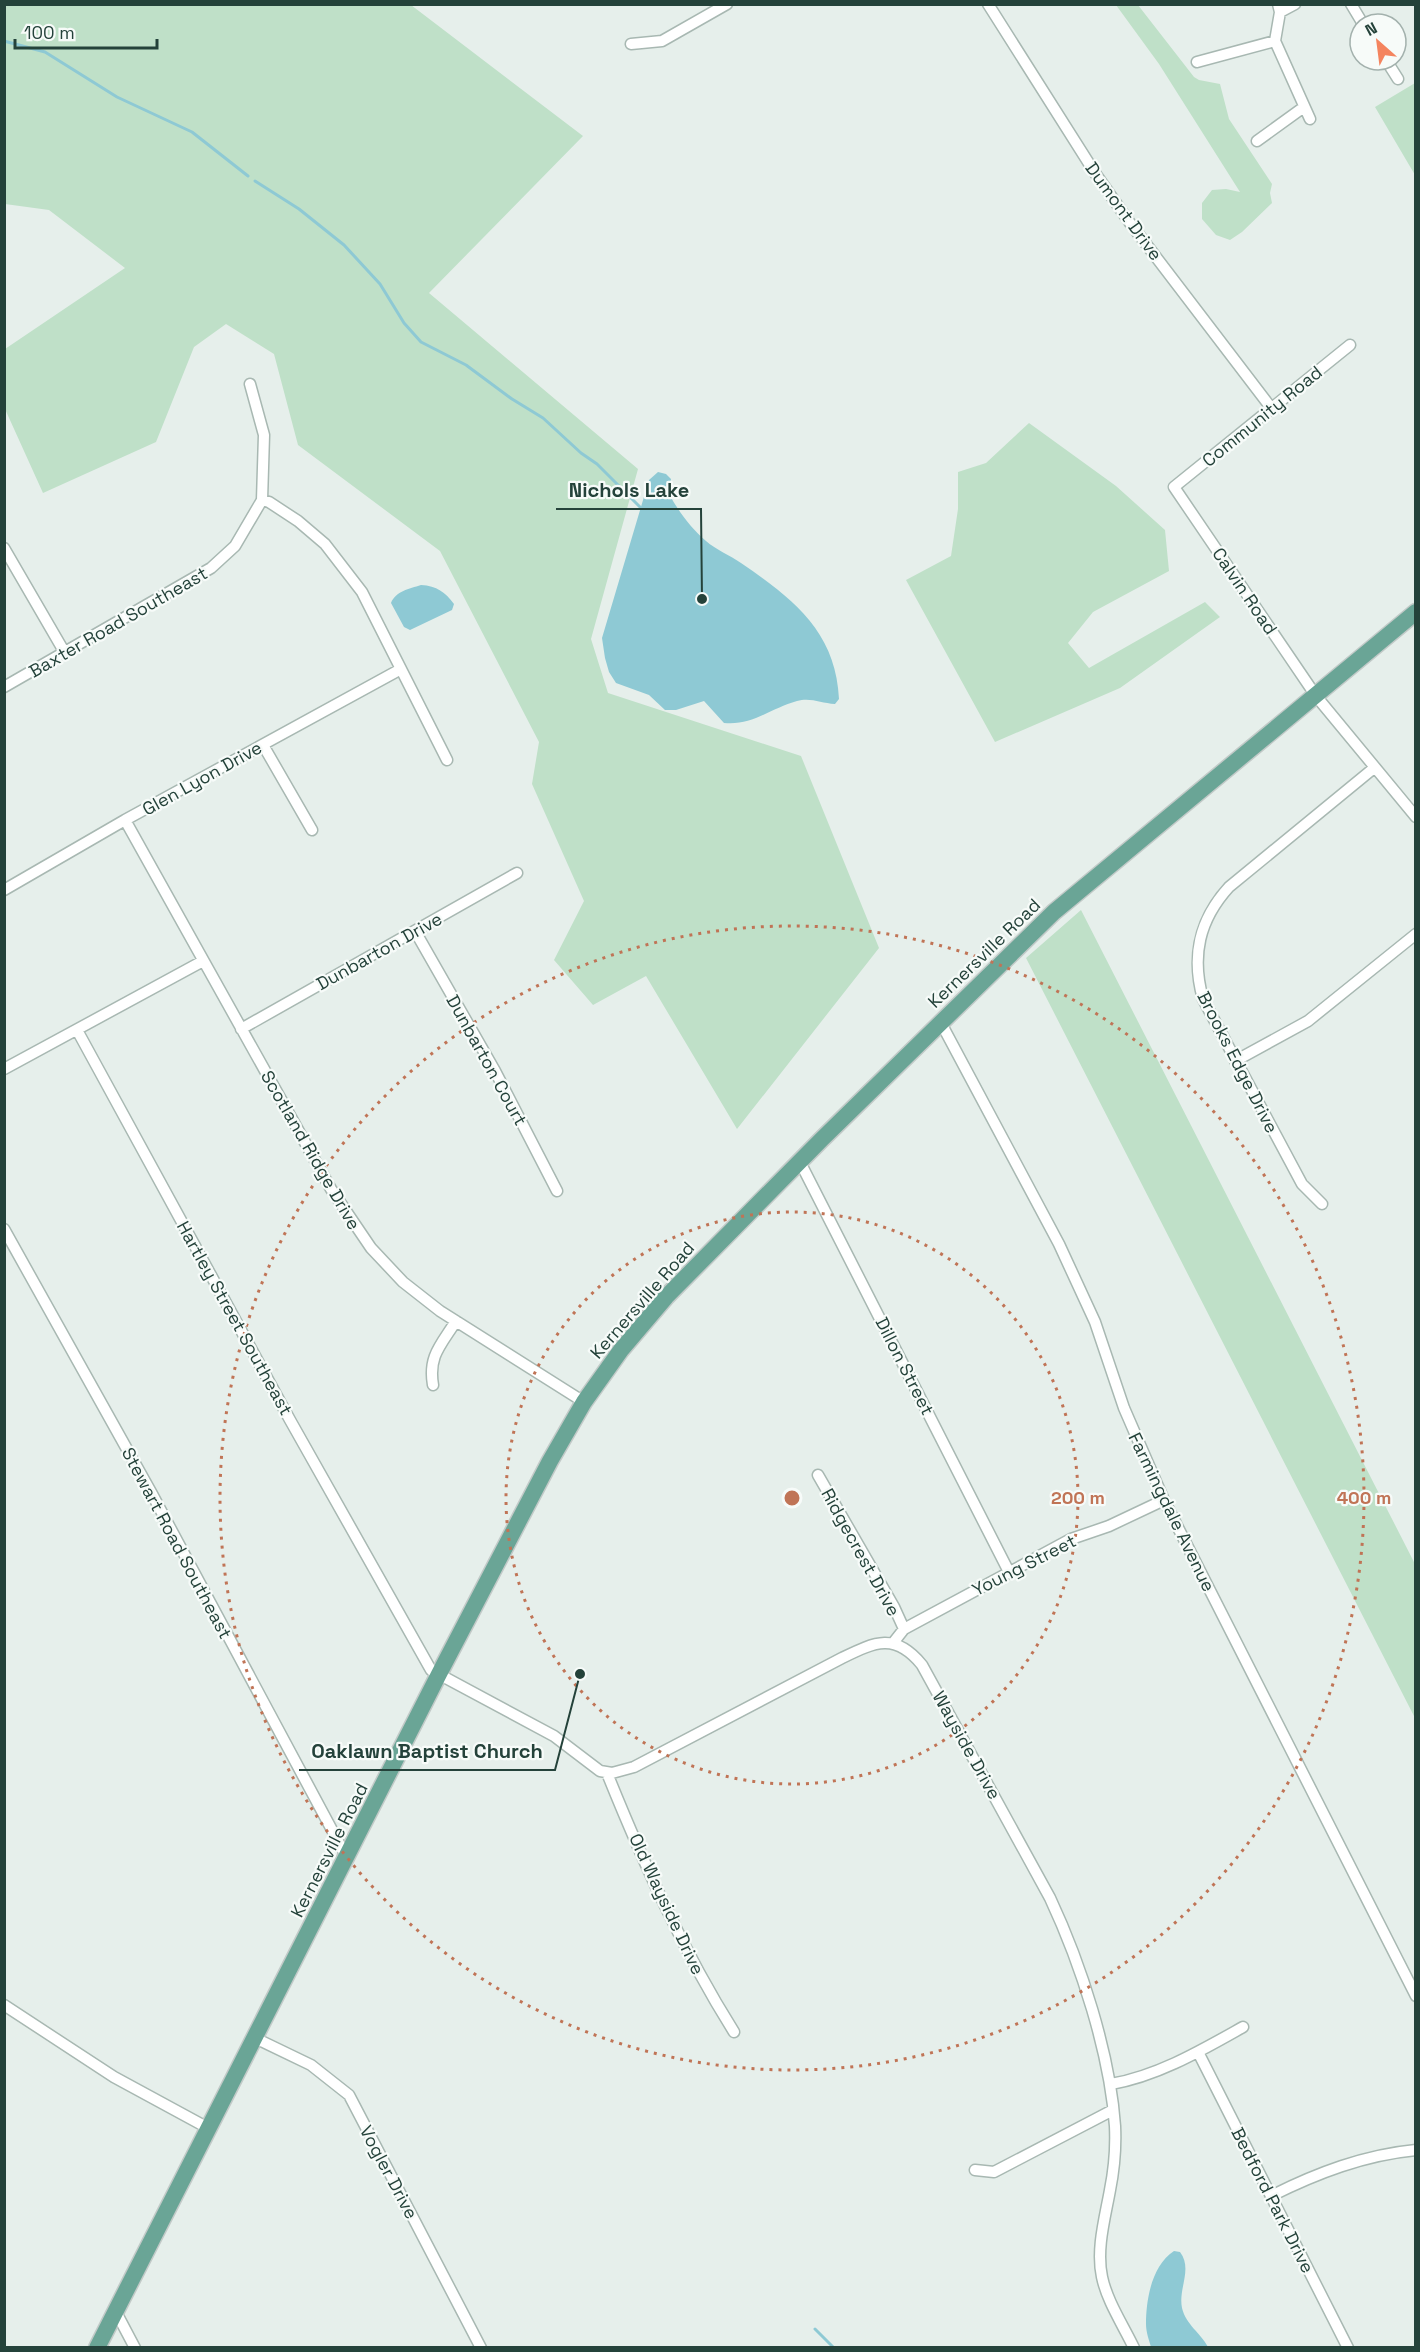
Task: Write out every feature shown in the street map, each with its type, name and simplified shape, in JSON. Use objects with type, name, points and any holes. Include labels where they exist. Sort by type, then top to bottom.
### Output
[{"type":"main road","name":"Kernersville Road","points":[[97,2348],[439,1674],[550,1461],[584,1402],[621,1350],[666,1297],[1054,912],[1416,612]]},
{"type":"street","points":[[631,44],[662,41],[727,4]]},
{"type":"street","name":"Dumont Drive","points":[[988,4],[1095,173],[1130,223],[1272,409]]},
{"type":"street","points":[[1295,4],[1279,8],[1275,41],[1310,119]]},
{"type":"street","points":[[1197,62],[1275,41]]},
{"type":"street","points":[[1394,72],[1398,79]]},
{"type":"street","points":[[1257,141],[1304,107]]},
{"type":"street","name":"Community Road","points":[[1174,487],[1350,345]]},
{"type":"street","name":"Baxter Road Southeast","points":[[4,687],[211,568],[235,546],[262,500],[265,470],[264,435],[250,384]]},
{"type":"street","name":"Calvin Road","points":[[1174,487],[1316,696],[1416,817]]},
{"type":"street","points":[[262,500],[298,521],[325,544],[362,592],[447,760]]},
{"type":"street","points":[[4,548],[65,653]]},
{"type":"street","name":"Glen Lyon Drive","points":[[4,890],[125,820],[401,669]]},
{"type":"street","points":[[263,745],[312,830]]},
{"type":"street","name":"Brooks Edge Drive","points":[[1322,1204],[1302,1184],[1203,999],[1198,982],[1197,952],[1204,925],[1211,910],[1229,887],[1374,768]]},
{"type":"street","name":"Scotland Ridge Drive","points":[[125,820],[330,1189],[370,1248],[403,1282],[456,1321],[584,1402]]},
{"type":"street","name":"Dunbarton Drive","points":[[241,1029],[516,873]]},
{"type":"street","name":"Dunbarton Court","points":[[415,931],[495,1071],[557,1191]]},
{"type":"street","points":[[1235,1061],[1308,1021],[1416,934]]},
{"type":"street","points":[[4,1069],[204,961]]},
{"type":"street","name":"Farmingdale Avenue","points":[[940,1023],[1059,1244],[1095,1322],[1136,1438],[1164,1500],[1416,1996]]},
{"type":"street","name":"Hartley Street Southeast","points":[[77,1029],[302,1441],[431,1670],[439,1674]]},
{"type":"street","name":"Dillon Street","points":[[800,1162],[1009,1572]]},
{"type":"street","name":"Stewart Road Southeast","points":[[4,1229],[152,1494],[347,1857]]},
{"type":"street","points":[[433,1385],[430,1368],[433,1358],[456,1321]]},
{"type":"street","name":"Ridgecrest Drive","points":[[818,1475],[904,1629]]},
{"type":"street","name":"Young Street","points":[[893,1643],[904,1629],[1071,1539],[1109,1526],[1164,1500]]},
{"type":"street","points":[[439,1674],[554,1736],[594,1767],[607,1773],[618,1773],[634,1767],[856,1652],[875,1644],[893,1643]]},
{"type":"street","name":"Wayside Drive","points":[[893,1643],[904,1647],[914,1655],[929,1676],[1050,1898],[1082,1978],[1111,2084],[1113,2110],[1115,2153],[1101,2245],[1101,2263],[1106,2288],[1134,2348]]},
{"type":"street","name":"Old Wayside Drive","points":[[607,1773],[685,1948],[703,1983],[734,2032]]},
{"type":"street","points":[[4,2005],[114,2077],[208,2128]]},
{"type":"street","points":[[1111,2084],[1145,2074],[1198,2052],[1243,2027]]},
{"type":"street","name":"Vogler Drive","points":[[255,2038],[311,2066],[349,2095],[481,2348]]},
{"type":"street","name":"Bedford Park Drive","points":[[1198,2052],[1348,2348]]},
{"type":"street","points":[[975,2170],[994,2172],[1113,2110]]},
{"type":"street","points":[[1271,2196],[1341,2165],[1416,2150]]},
{"type":"street","points":[[116,2312],[135,2348]]},
{"type":"green space","points":[[5,4],[411,5],[583,136],[429,293],[638,469],[591,639],[608,693],[801,756],[879,948],[737,1129],[646,976],[593,1005],[554,960],[584,901],[532,784],[539,742],[440,551],[298,445],[274,354],[226,324],[194,347],[156,442],[43,493],[5,409],[5,349],[125,268],[49,210],[5,204]]},
{"type":"green space","points":[[1116,5],[1138,5],[1194,77],[1220,84],[1229,119],[1272,184],[1270,193],[1272,203],[1242,232],[1230,240],[1216,235],[1202,219],[1202,203],[1212,190],[1226,189],[1240,192],[1159,64]]},
{"type":"green space","points":[[1415,83],[1415,175],[1375,107]]},
{"type":"green space","points":[[1029,423],[1116,486],[1165,530],[1169,571],[1093,612],[1068,643],[1089,668],[1205,602],[1220,617],[1120,688],[995,742],[906,580],[951,556],[958,509],[958,472],[986,463]]},
{"type":"green space","points":[[1081,910],[1415,1564],[1415,1718],[1026,958]]},
{"type":"water","points":[[658,472],[666,474],[671,479],[669,494],[685,519],[700,536],[777,589],[808,619],[830,654],[839,699],[835,704],[802,700],[744,722],[724,723],[704,701],[676,710],[665,710],[649,695],[616,683],[609,672],[602,638],[649,480]]},
{"type":"water","points":[[421,585],[440,590],[454,604],[452,610],[410,630],[404,627],[391,603],[400,593]]},
{"type":"water","points":[[1174,2251],[1180,2252],[1184,2258],[1185,2272],[1181,2301],[1184,2314],[1208,2347],[1151,2347],[1146,2324],[1149,2294],[1160,2265]]},
{"type":"waterway","points":[[4,41],[45,52],[117,97],[192,132],[248,176]]},
{"type":"waterway","points":[[255,181],[299,209],[344,245],[380,284],[404,323],[421,342],[466,365],[512,399],[543,418],[581,453],[597,464],[641,508]]},
{"type":"waterway","points":[[815,2329],[834,2348]]},
{"type":"place","name":"Nichols Lake","points":[[702,599]]},
{"type":"place","name":"Oaklawn Baptist Church","points":[[580,1674]]}]
